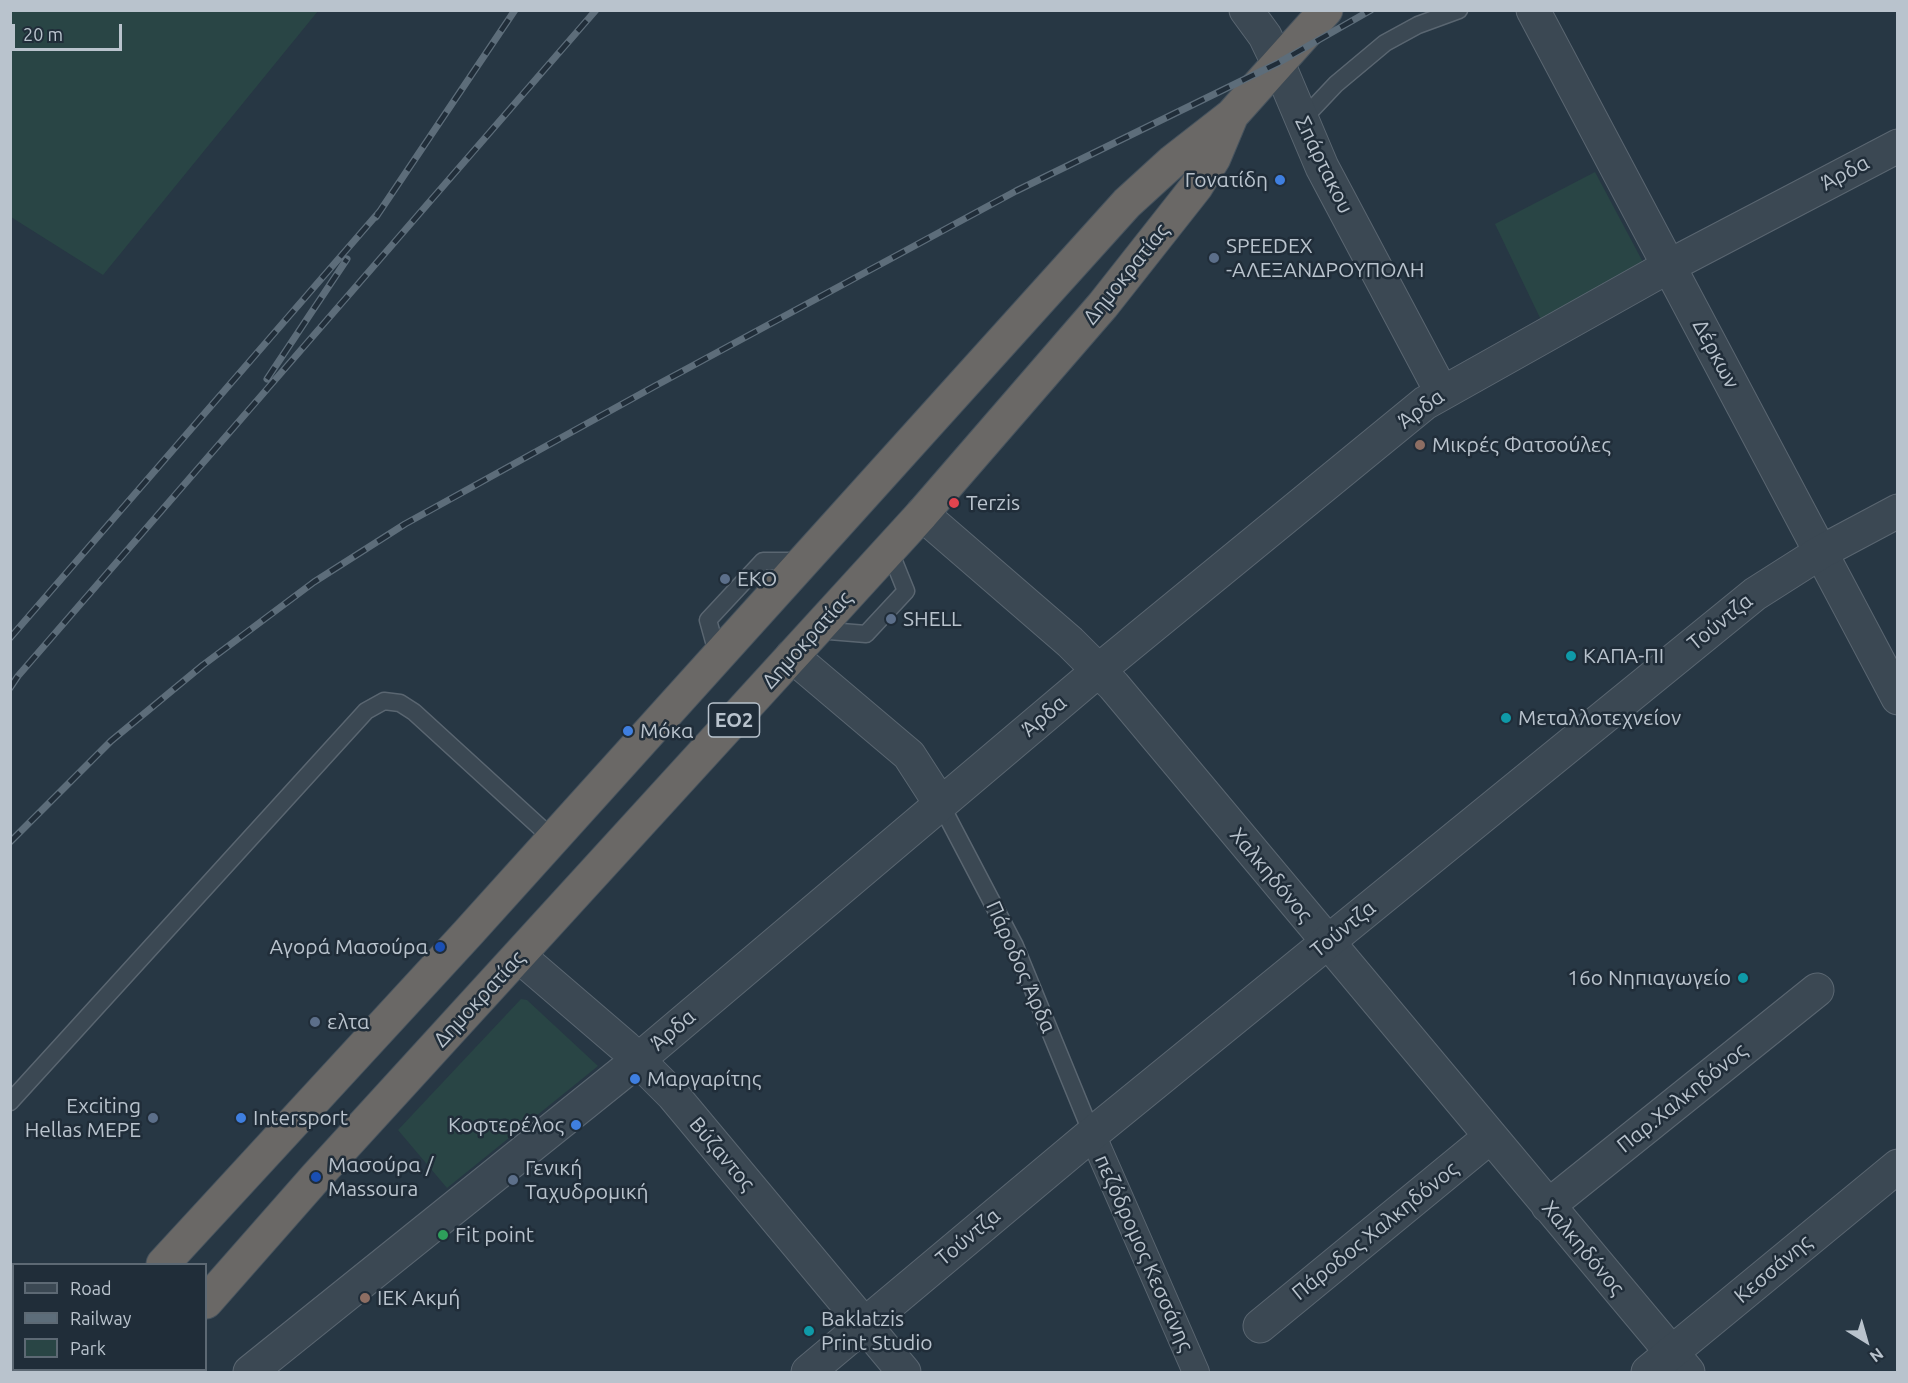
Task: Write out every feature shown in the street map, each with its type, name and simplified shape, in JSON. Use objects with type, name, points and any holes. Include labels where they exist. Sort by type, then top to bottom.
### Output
[{"type":"highway","name":"Δημοκρατίας","points":[[164,1263],[553,839],[1127,203],[1173,160],[1232,115],[1326,10]]},
{"type":"highway","name":"Δημοκρατίας","points":[[207,1301],[316,1177],[922,514],[1103,305],[1196,187],[1214,158],[1232,115]]},
{"type":"street","name":"Σπάρτακου","points":[[1246,10],[1265,36],[1322,167],[1442,393]]},
{"type":"street","name":"Δέρκων","points":[[1533,10],[1898,698]]},
{"type":"street","name":"Άρδα","points":[[249,1372],[638,1060],[1099,670],[1416,411],[1442,393],[1669,266],[1898,146]]},
{"type":"street","name":"Τούντζα","points":[[808,1372],[1092,1134],[1755,594],[1821,552],[1898,511]]},
{"type":"street","name":"Χαλκηδόνος","points":[[922,514],[1070,642],[1099,670],[1548,1206],[1669,1366]]},
{"type":"street","points":[[792,656],[909,755],[940,803]]},
{"type":"street","name":"Βύζαντος","points":[[519,956],[638,1060],[673,1095],[903,1372]]},
{"type":"street","name":"Παρ.Χαλκηδόνος","points":[[1548,1206],[1817,990]]},
{"type":"street","name":"πεζόδρομος Κεσσάνης","points":[[1092,1134],[1196,1372]]},
{"type":"street","name":"Πάροδος Χαλκηδόνος","points":[[1260,1326],[1490,1137]]},
{"type":"street","name":"Κεσσάνης","points":[[1669,1366],[1898,1166]]},
{"type":"lane","points":[[1301,121],[1336,84],[1385,43],[1418,25],[1459,10]]},
{"type":"lane","points":[[10,1102],[366,711],[384,701],[400,703],[414,711],[553,839]]},
{"type":"lane","name":"Πάροδος Άρδα","points":[[940,803],[1015,946],[1092,1134]]},
{"type":"green space","points":[[10,11],[318,11],[103,275],[11,217]]},
{"type":"green space","points":[[1595,172],[1645,266],[1542,322],[1495,224]]},
{"type":"green space","points":[[521,999],[527,1000],[598,1066],[447,1188],[398,1130]]},
{"type":"railway","points":[[376,217],[515,10]]},
{"type":"railway","points":[[10,688],[596,10]]},
{"type":"railway","points":[[10,842],[111,741],[203,665],[314,582],[405,524],[1016,191],[1278,63],[1371,10]]},
{"type":"railway","points":[[10,638],[380,211]]},
{"type":"railway","points":[[267,379],[347,259]]},
{"type":"place","name":"Γονατίδη","points":[[1280,180]]},
{"type":"place","name":"SPEEDEX -ΑΛΕΞΑΝΔΡΟΥΠΟΛΗ","points":[[1214,258]]},
{"type":"place","name":"Μικρές Φατσούλες","points":[[1420,445]]},
{"type":"place","name":"Terzis","points":[[954,503]]},
{"type":"place","name":"EKO","points":[[725,579]]},
{"type":"place","name":"SHELL","points":[[891,619]]},
{"type":"place","name":"ΚΑΠΑ-ΠΙ","points":[[1571,656]]},
{"type":"place","name":"Μεταλλοτεχνείον","points":[[1506,718]]},
{"type":"place","name":"Μόκα","points":[[628,731]]},
{"type":"place","name":"Αγορά Μασούρα","points":[[440,947]]},
{"type":"place","name":"16ο Νηπιαγωγείο","points":[[1743,978]]},
{"type":"place","name":"ελτα","points":[[315,1022]]},
{"type":"place","name":"Μαργαρίτης","points":[[635,1079]]},
{"type":"place","name":"Exciting Hellas MEPE","points":[[153,1118]]},
{"type":"place","name":"Intersport","points":[[241,1118]]},
{"type":"place","name":"Κοφτερέλος","points":[[576,1125]]},
{"type":"place","name":"Μασούρα / Massoura","points":[[316,1177]]},
{"type":"place","name":"Γενική Ταχυδρομική","points":[[513,1180]]},
{"type":"place","name":"Fit point","points":[[443,1235]]},
{"type":"place","name":"ΙΕΚ Ακμή","points":[[365,1298]]},
{"type":"place","name":"Baklatzis Print Studio","points":[[809,1331]]}]
